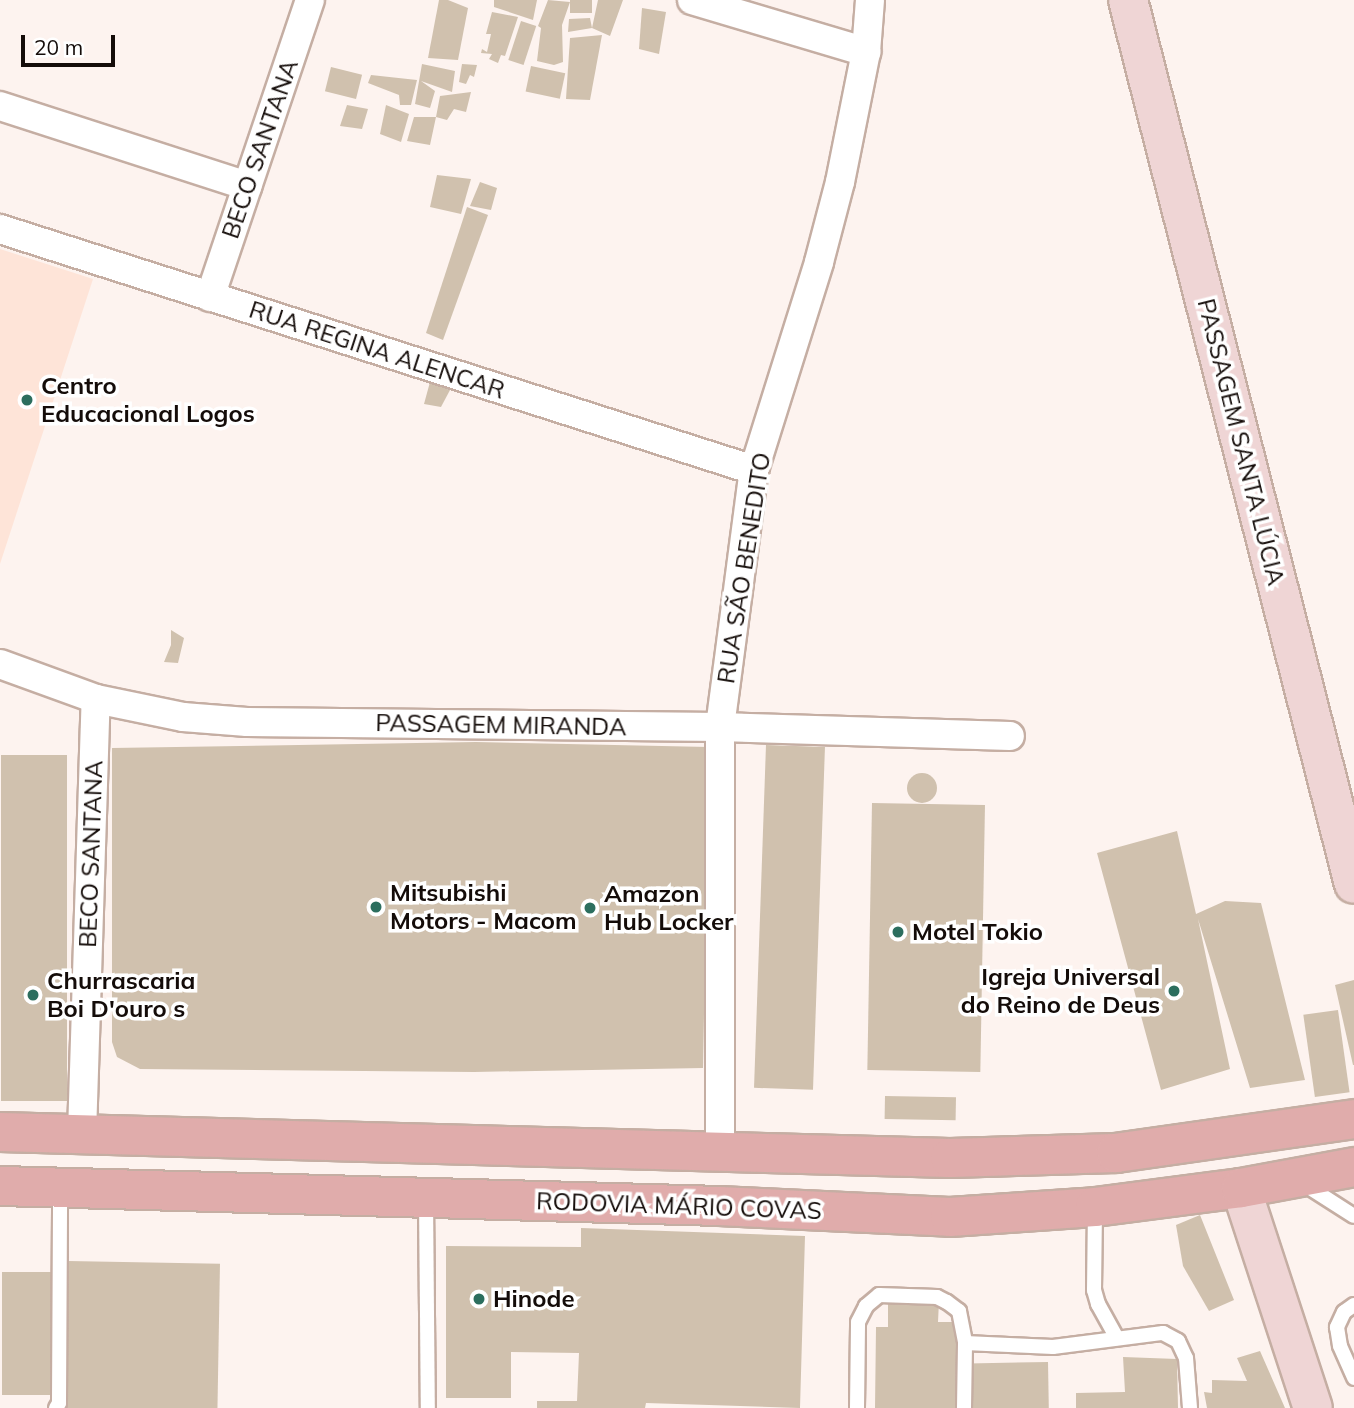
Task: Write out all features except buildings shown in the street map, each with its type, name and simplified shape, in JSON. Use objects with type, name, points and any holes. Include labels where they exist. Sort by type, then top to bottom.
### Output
[{"type":"main road","points":[[0,1132],[950,1158],[1116,1153],[1347,1120]]},
{"type":"main road","points":[[1347,1120],[1327,1140],[1326,1153],[1335,1165],[1349,1168]]},
{"type":"main road","name":"RODOVIA MÁRIO COVAS","points":[[0,1186],[426,1197],[950,1217],[1095,1207],[1241,1188],[1349,1168]]},
{"type":"street","points":[[692,0],[866,52]]},
{"type":"street","name":"RUA SÃO BENEDITO","points":[[720,1150],[720,727],[754,470],[820,262],[843,169],[866,52],[870,0]]},
{"type":"street","name":"PASSAGEM SANTA LÚCIA","points":[[1128,0],[1354,884]]},
{"type":"street","name":"BECO SANTANA","points":[[210,297],[303,2]]},
{"type":"street","points":[[0,106],[247,186]]},
{"type":"street","name":"RUA REGINA ALENCAR","points":[[0,229],[754,470]]},
{"type":"street","name":"PASSAGEM MIRANDA","points":[[0,664],[96,699],[183,717],[247,722],[720,727],[1010,736]]},
{"type":"street","name":"BECO SANTANA","points":[[82,1134],[96,699]]},
{"type":"street","points":[[1241,1188],[1313,1408]]},
{"type":"lane","points":[[1294,1177],[1354,1216]]},
{"type":"lane","points":[[56,1408],[59,1403],[60,1187]]},
{"type":"lane","points":[[426,1197],[428,1408]]},
{"type":"lane","points":[[1095,1207],[1094,1290],[1098,1304],[1117,1338]]},
{"type":"lane","points":[[856,1408],[858,1322],[866,1306],[879,1295],[937,1297],[959,1311],[965,1343],[964,1408]]},
{"type":"lane","points":[[1354,1305],[1344,1312],[1337,1327],[1340,1346],[1354,1378]]},
{"type":"lane","points":[[965,1343],[1053,1347],[1163,1333],[1178,1341],[1186,1358],[1190,1408]]},
{"type":"shaded area","name":"Centro Educacional Logos","points":[[0,249],[93,279],[0,564]]},
{"type":"place","name":"Centro Educacional Logos","points":[[27,400]]},
{"type":"place","name":"Mitsubishi Motors - Macom","points":[[376,907]]},
{"type":"place","name":"Amazon Hub Locker","points":[[590,908]]},
{"type":"place","name":"Motel Tokio","points":[[898,932]]},
{"type":"place","name":"Igreja Universal do Reino de Deus","points":[[1174,991]]},
{"type":"place","name":"Churrascaria Boi D'ouro s","points":[[33,995]]},
{"type":"place","name":"Hinode","points":[[479,1299]]}]
